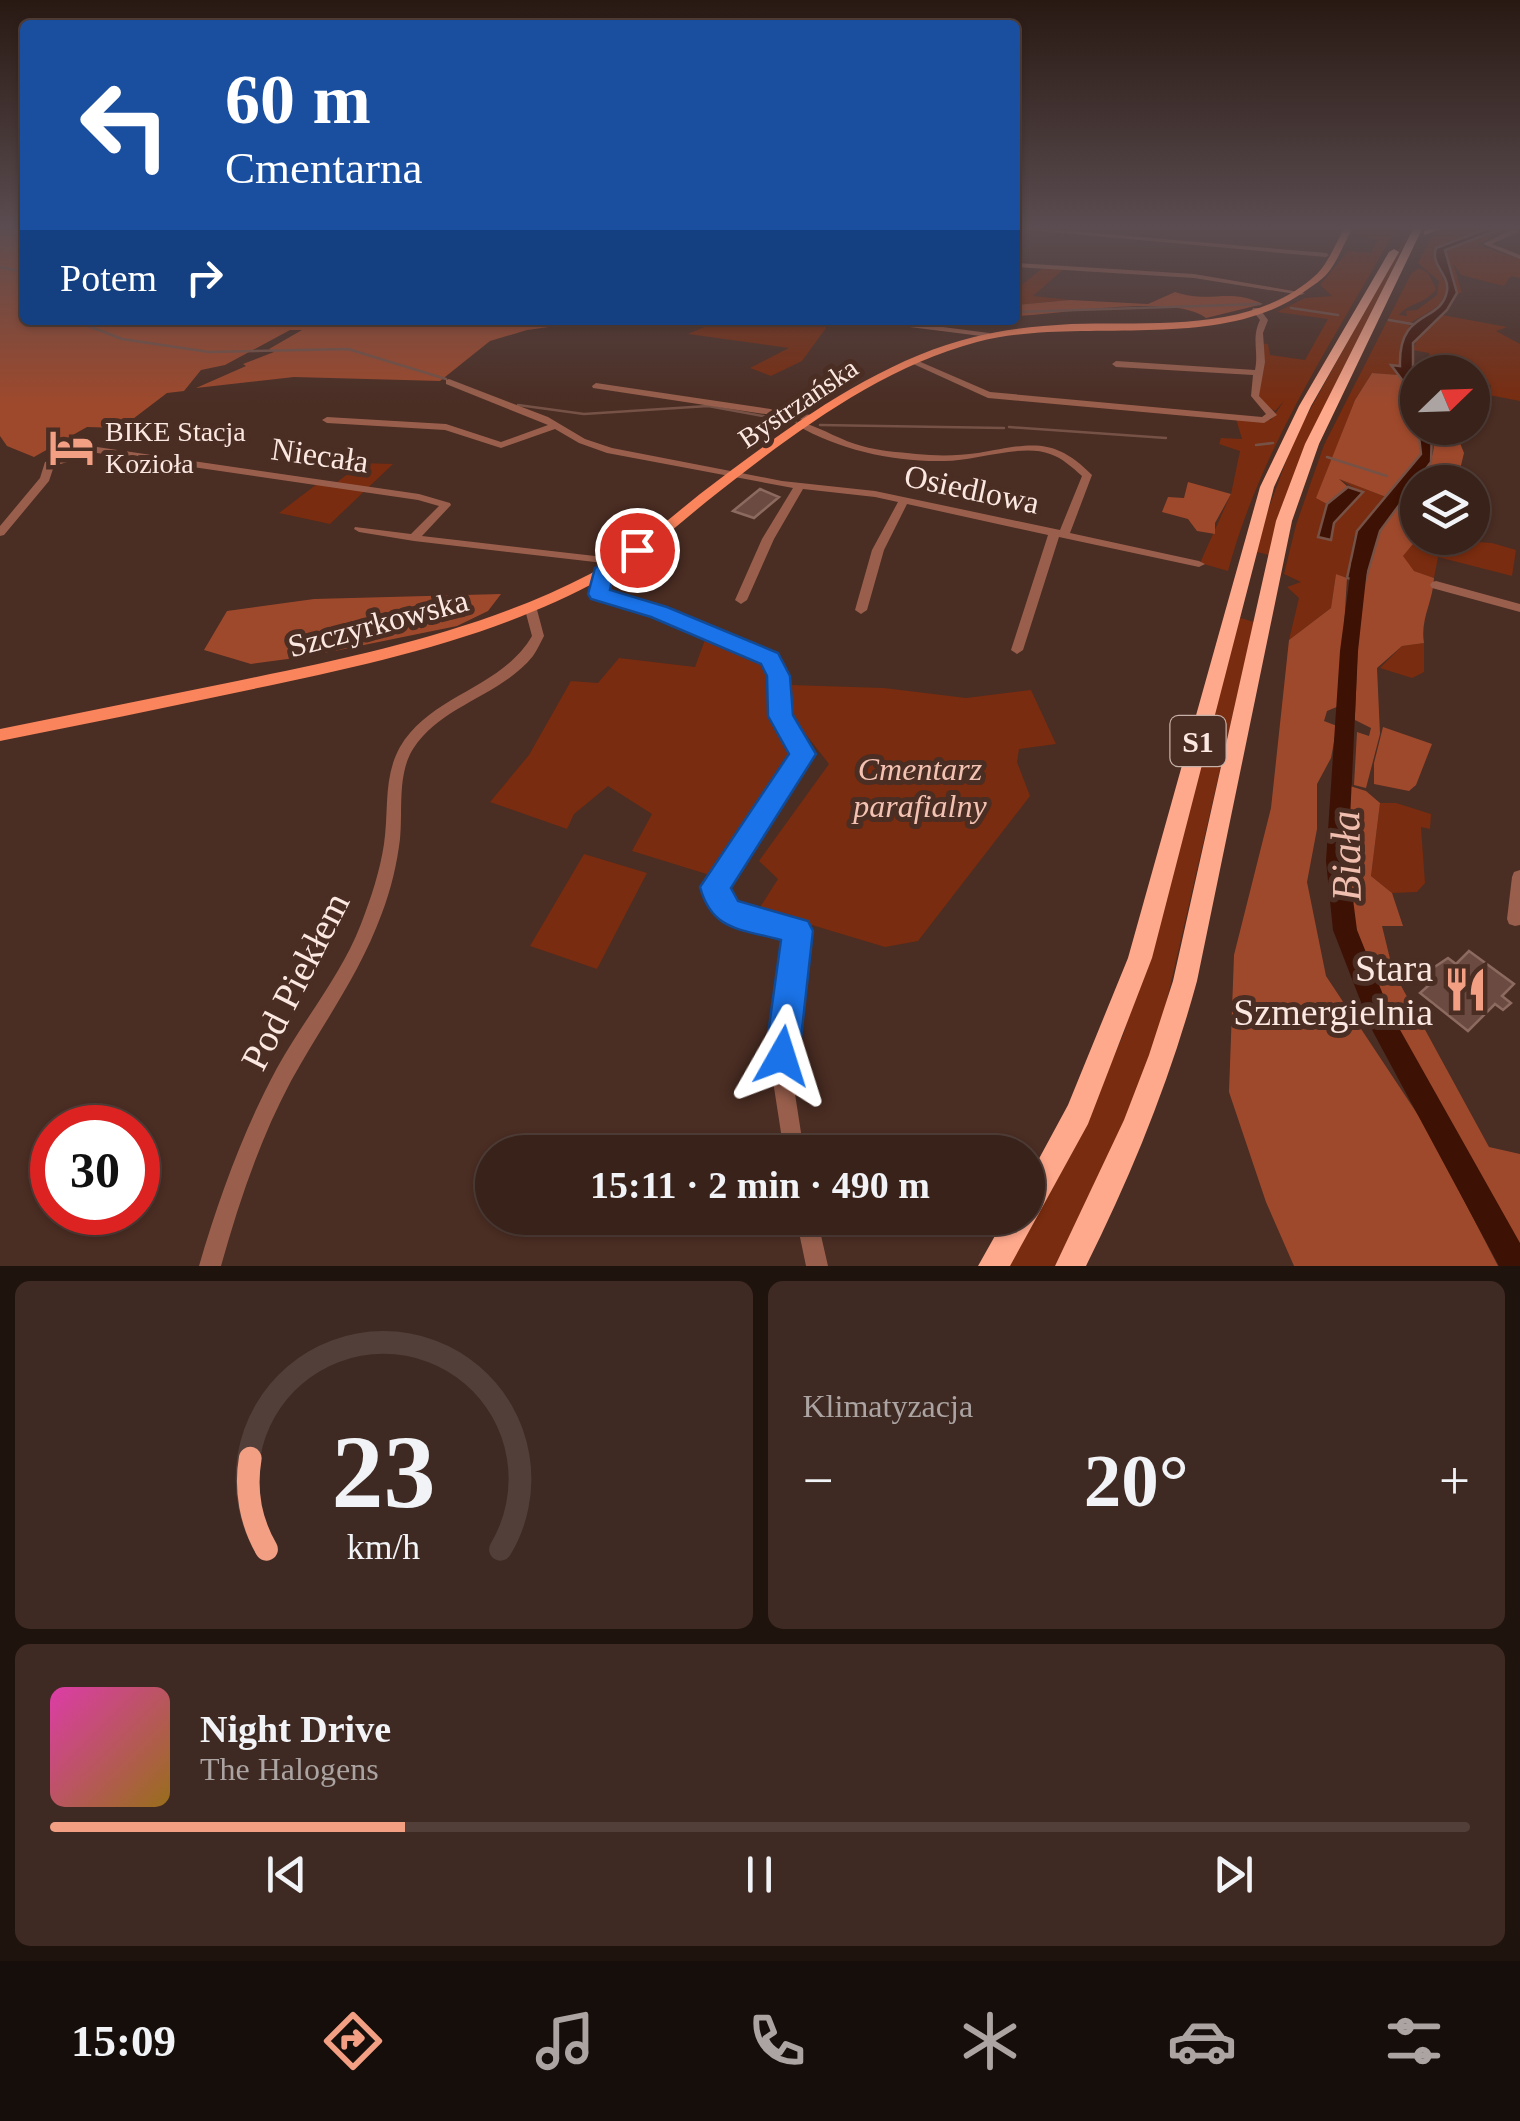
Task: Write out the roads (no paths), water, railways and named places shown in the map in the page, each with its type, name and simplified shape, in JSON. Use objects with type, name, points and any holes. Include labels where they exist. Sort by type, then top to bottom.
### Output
[{"type":"highway","name":"S1","points":[[1045,1176],[1078,1114],[1140,958],[1267,487],[1292,431],[1382,288]]},
{"type":"highway","name":"S1","points":[[1070,1266],[1122,1163],[1171,1032],[1288,507],[1312,444],[1390,288]]},
{"type":"highway","points":[[993,1266],[1012,1235]]},
{"type":"main road","name":"Bystrzańska","points":[[734,474],[862,384],[989,335],[1181,323],[1256,312],[1300,288]]},
{"type":"main road","name":"Szczyrkowska","points":[[0,736],[362,662],[428,644],[530,606],[603,573],[734,474]]},
{"type":"street","points":[[1276,288],[1296,291]]},
{"type":"street","points":[[914,362],[988,394],[1260,420],[1272,414],[1256,401],[1255,373],[1261,362],[1256,337],[1264,320],[1256,312]]},
{"type":"street","points":[[906,325],[989,335]]},
{"type":"street","points":[[1116,364],[1255,373]]},
{"type":"street","name":"Osiedlowa","points":[[449,382],[557,425],[601,448],[800,486],[904,500],[1199,564]]},
{"type":"street","points":[[596,386],[806,422],[855,448],[912,456],[955,459],[1027,445],[1054,450],[1086,474],[1059,532],[1017,650]]},
{"type":"street","points":[[327,420],[446,428],[501,446],[557,425]]},
{"type":"street","name":"Niecała","points":[[0,532],[45,479],[50,464],[97,450],[445,504],[414,538]]},
{"type":"street","points":[[741,600],[768,539],[800,486]]},
{"type":"street","points":[[862,610],[878,550],[904,500]]},
{"type":"street","points":[[359,530],[621,562]]},
{"type":"street","points":[[603,573],[605,578],[598,591],[604,599],[659,612],[770,659],[778,676],[781,716],[802,754],[715,887],[720,905],[730,912],[801,932],[780,1068],[791,1135]]},
{"type":"street","points":[[1436,585],[1520,608]]},
{"type":"street","name":"Pod Piekłem","points":[[210,1266],[222,1222],[284,1076],[338,992],[363,940],[389,861],[395,777],[404,752],[442,712],[528,654],[538,628],[530,606]]},
{"type":"street","points":[[1515,919],[1520,878]]},
{"type":"street","points":[[811,1235],[817,1266]]},
{"type":"waterway","points":[[1020,312],[1260,304]]},
{"type":"waterway","points":[[1291,308],[1338,315]]},
{"type":"waterway","points":[[1389,320],[1412,324]]},
{"type":"waterway","points":[[86,325],[122,339],[209,352],[348,349],[446,379]]},
{"type":"waterway","points":[[518,405],[584,414],[708,406],[796,422]]},
{"type":"waterway","points":[[820,425],[1004,428]]},
{"type":"waterway","points":[[1009,427],[1166,438]]},
{"type":"waterway","points":[[1256,445],[1273,443]]},
{"type":"waterway","points":[[1327,457],[1387,476]]},
{"type":"waterway","name":"Biała","points":[[1360,560],[1349,651],[1337,861],[1345,930],[1380,1019],[1516,1266]]},
{"type":"place","name":"BIKE Stacja Kozioła","points":[[72,447]]},
{"type":"place","name":"Stara Szmergielnia","points":[[1466,990]]},
{"type":"park label","name":"Cmentarz parafialny","points":[[920,788]]}]
